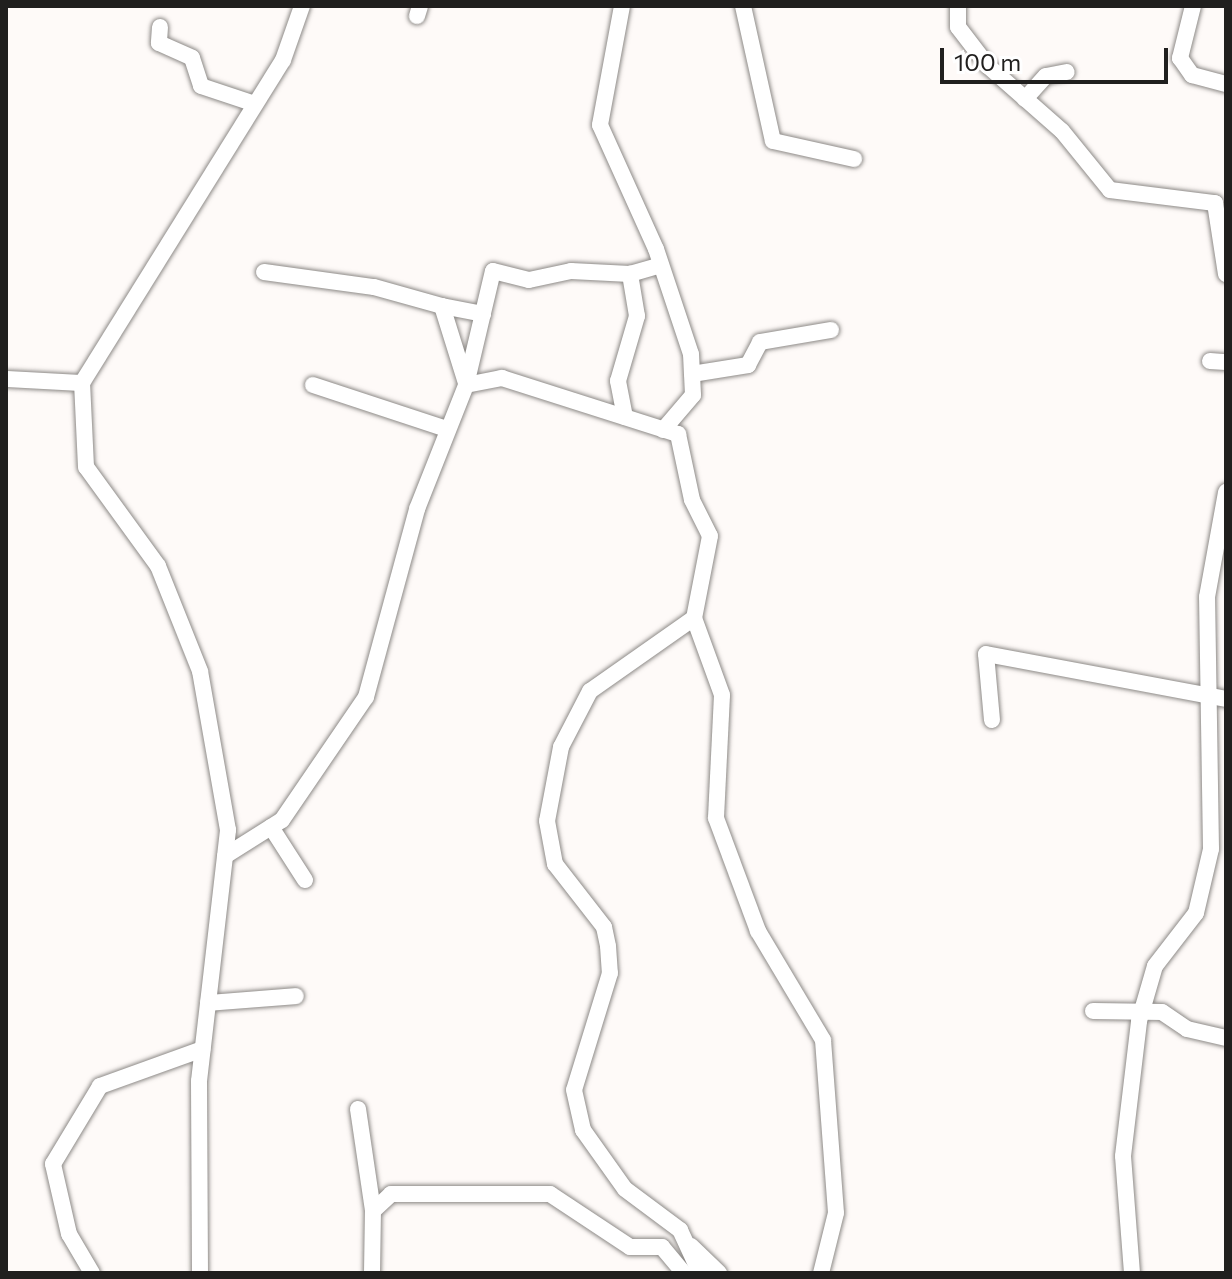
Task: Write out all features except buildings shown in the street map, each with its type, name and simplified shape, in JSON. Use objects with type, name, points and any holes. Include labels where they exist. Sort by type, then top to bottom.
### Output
[{"type":"street","points":[[200,1273],[203,1049],[228,830],[200,671],[158,566],[86,467],[82,383],[283,60],[302,6]]},
{"type":"street","points":[[622,6],[600,125],[661,265],[692,374],[693,395],[663,430]]},
{"type":"street","points":[[743,6],[773,141],[854,159]]},
{"type":"street","points":[[958,6],[958,27],[1110,190],[1221,200],[1226,274]]},
{"type":"street","points":[[1193,6],[1180,58],[1192,75],[1226,84]]},
{"type":"street","points":[[160,27],[159,43],[192,58],[201,86],[255,104]]},
{"type":"street","points":[[1025,99],[1046,76],[1067,72]]},
{"type":"street","points":[[225,856],[271,827],[366,697],[447,429],[466,385],[493,271],[529,280],[571,271],[630,274],[661,265]]},
{"type":"street","points":[[264,272],[374,287],[483,314]]},
{"type":"street","points":[[625,417],[618,381],[637,316],[630,274]]},
{"type":"street","points":[[442,306],[466,385]]},
{"type":"street","points":[[692,374],[748,365],[760,342],[831,330]]},
{"type":"street","points":[[466,385],[502,378],[678,434],[692,500],[710,536],[694,618],[722,695],[716,818],[729,869],[823,1040],[836,1213],[821,1273]]},
{"type":"street","points":[[6,379],[82,383]]},
{"type":"street","points":[[313,385],[447,429]]},
{"type":"street","points":[[1132,1273],[1123,1156],[1126,1087],[1142,1009],[1155,966],[1196,913],[1219,850],[1219,699],[1207,597],[1226,492]]},
{"type":"street","points":[[694,618],[590,691],[561,747],[547,821],[555,864],[604,927],[608,946],[610,973],[574,1090],[583,1130],[625,1189],[719,1273]]},
{"type":"street","points":[[992,720],[986,654],[1201,688],[1219,699]]},
{"type":"street","points":[[271,827],[305,880]]},
{"type":"street","points":[[208,1003],[296,996]]},
{"type":"street","points":[[1093,1011],[1142,1009],[1226,1038]]},
{"type":"street","points":[[92,1273],[69,1234],[53,1164],[100,1086],[203,1049]]},
{"type":"street","points":[[358,1109],[373,1211],[372,1273]]},
{"type":"street","points":[[373,1211],[391,1194],[550,1194],[630,1247],[662,1247],[684,1273]]},
{"type":"street","points":[[691,1246],[700,1273]]}]
